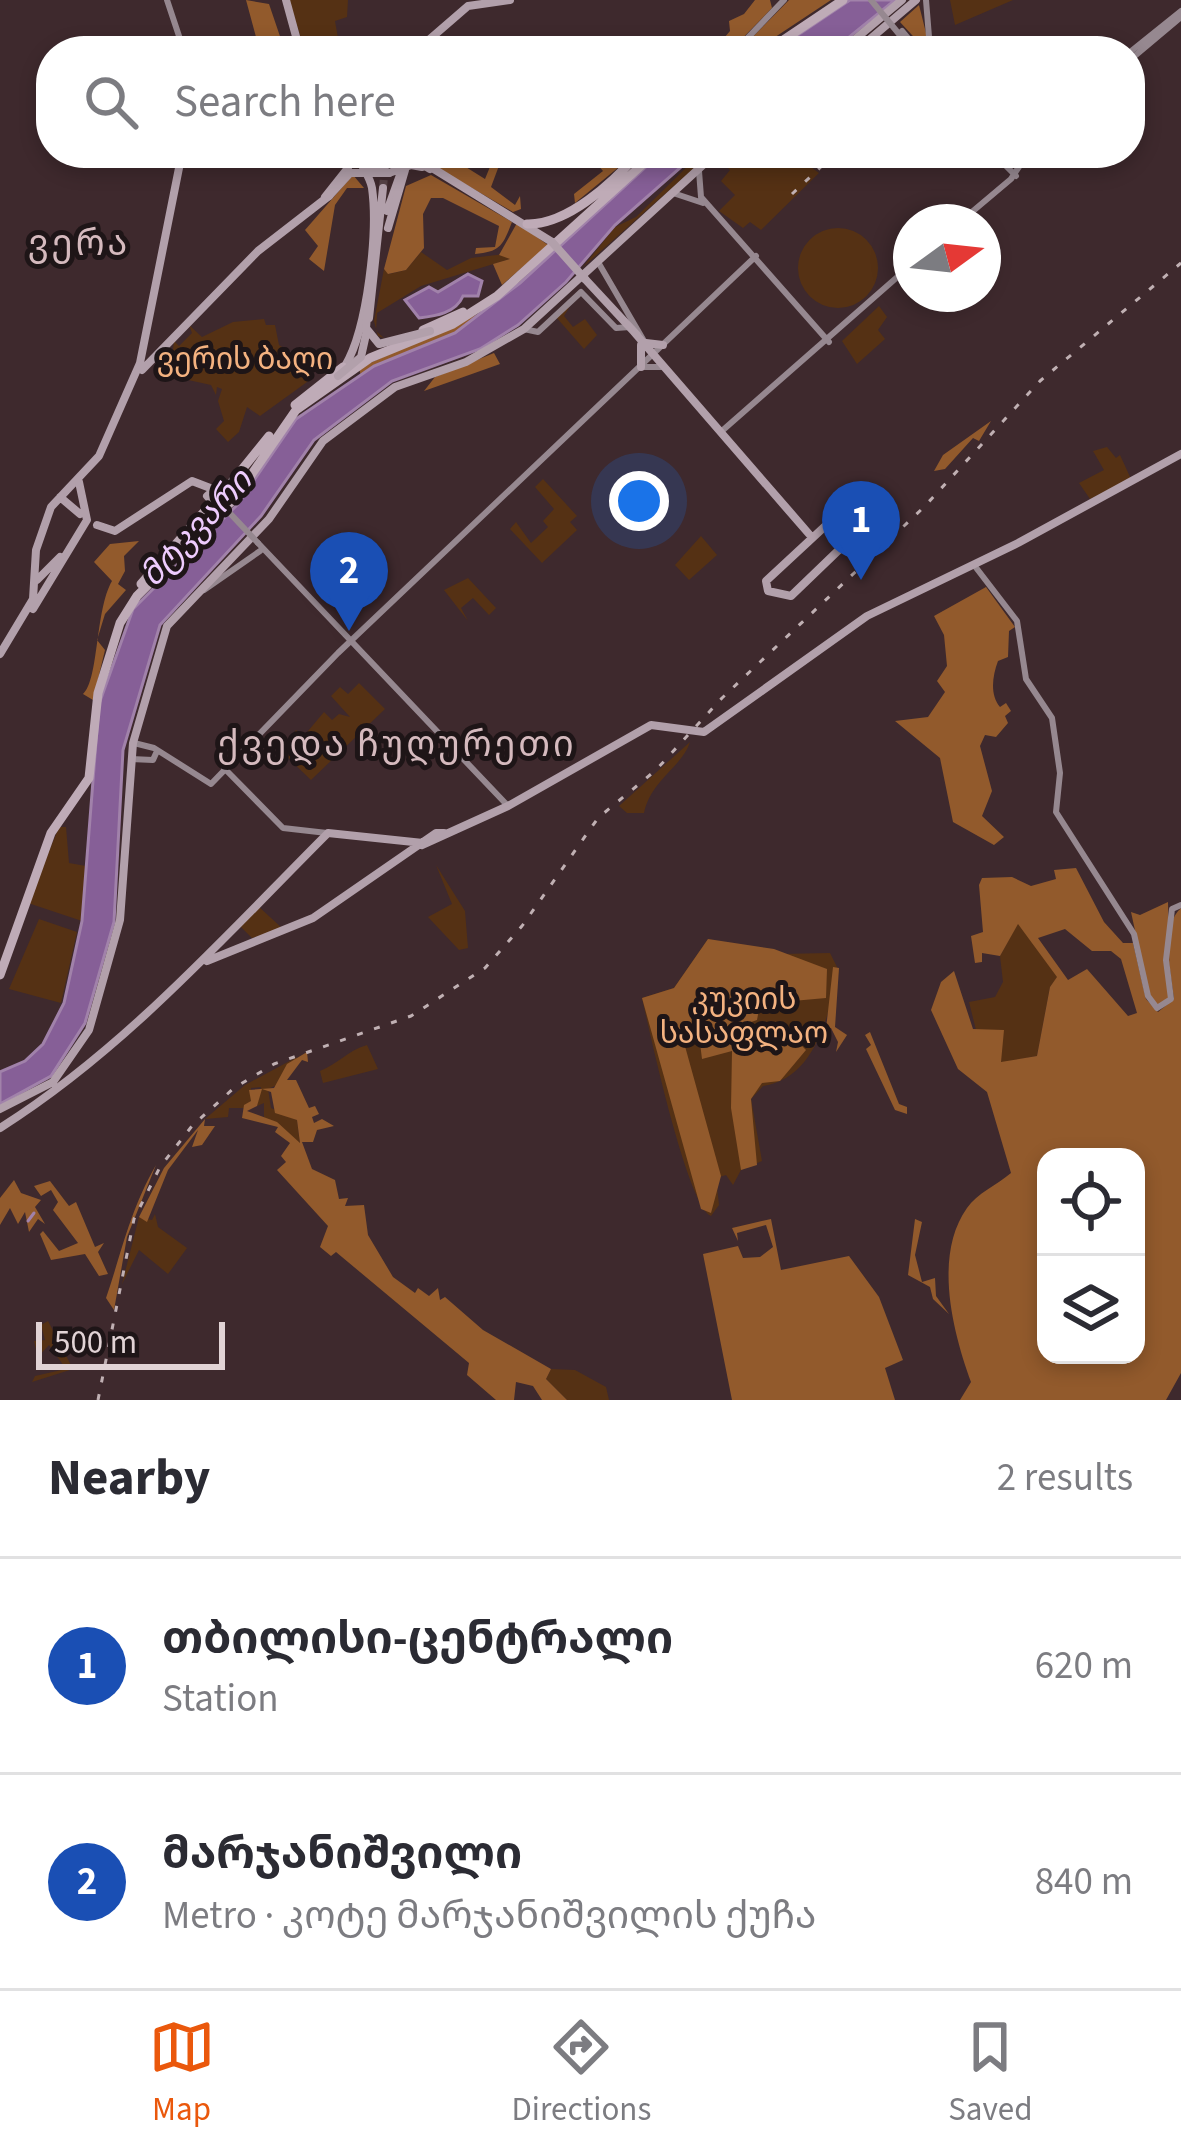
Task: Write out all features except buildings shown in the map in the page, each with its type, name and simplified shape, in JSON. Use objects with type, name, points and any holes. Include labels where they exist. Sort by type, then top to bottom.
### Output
[{"type":"highway","points":[[786,36],[839,0]]},
{"type":"highway","points":[[549,240],[544,229],[553,220],[628,168]]},
{"type":"highway","points":[[0,975],[50,833],[89,778],[98,694],[120,623],[142,590],[291,411],[354,362],[491,296],[632,168]]},
{"type":"highway","points":[[0,965],[46,834],[86,780],[94,698],[114,629],[150,574],[291,411],[354,362],[471,312],[537,262],[633,168]]},
{"type":"highway","points":[[527,224],[553,220]]},
{"type":"main road","points":[[168,0],[181,36]]},
{"type":"main road","points":[[284,0],[294,36]]},
{"type":"main road","points":[[430,36],[470,0]]},
{"type":"main road","points":[[431,36],[468,6],[510,0]]},
{"type":"main road","points":[[749,36],[784,0]]},
{"type":"main road","points":[[873,0],[904,36]]},
{"type":"main road","points":[[910,1],[925,5],[931,36]]},
{"type":"main road","points":[[873,36],[910,1]]},
{"type":"main road","points":[[862,36],[910,1]]},
{"type":"main road","points":[[1145,44],[1181,14]]},
{"type":"main road","points":[[900,32],[903,36]]},
{"type":"main road","points":[[41,583],[39,548],[68,491],[99,456],[139,367],[179,168]]},
{"type":"main road","points":[[321,204],[344,173],[365,169],[383,179],[399,168]]},
{"type":"main road","points":[[291,411],[361,357],[370,303],[370,266],[399,168]]},
{"type":"main road","points":[[371,282],[392,199],[406,168]]},
{"type":"main road","points":[[427,168],[549,240],[616,320]]},
{"type":"main road","points":[[428,168],[457,183]]},
{"type":"main road","points":[[428,168],[469,191]]},
{"type":"main road","points":[[678,196],[699,168]]},
{"type":"main road","points":[[700,168],[697,188],[707,204],[830,340]]},
{"type":"main road","points":[[1008,168],[1016,176]]},
{"type":"main road","points":[[984,204],[1021,168]]},
{"type":"main road","points":[[354,362],[367,327],[375,249],[365,169]]},
{"type":"main road","points":[[344,173],[365,169],[390,183],[388,201]]},
{"type":"main road","points":[[126,398],[144,367],[172,338],[264,246],[321,204],[350,173],[395,172]]},
{"type":"main road","points":[[198,592],[226,570],[268,519],[322,441],[392,389],[466,362],[524,329],[662,202],[678,196],[707,204]]},
{"type":"main road","points":[[737,274],[748,258],[748,248]]},
{"type":"main road","points":[[133,742],[211,784],[756,256]]},
{"type":"main road","points":[[598,261],[653,355],[810,532]]},
{"type":"main road","points":[[830,340],[893,283]]},
{"type":"main road","points":[[723,430],[893,284]]},
{"type":"main road","points":[[524,329],[538,332],[576,297],[639,337],[663,345]]},
{"type":"main road","points":[[370,303],[366,328],[380,344],[430,331],[471,312]]},
{"type":"main road","points":[[816,324],[841,326]]},
{"type":"main road","points":[[367,327],[381,340],[393,341]]},
{"type":"main road","points":[[148,334],[154,345],[172,338]]},
{"type":"main road","points":[[639,337],[640,367]]},
{"type":"main road","points":[[653,355],[683,388]]},
{"type":"main road","points":[[640,367],[661,368]]},
{"type":"main road","points":[[207,960],[314,918],[431,839],[508,806],[651,722],[704,732],[866,616],[974,565],[1181,454]]},
{"type":"main road","points":[[98,523],[121,526],[198,481],[508,806]]},
{"type":"main road","points":[[68,491],[81,511]]},
{"type":"main road","points":[[41,583],[85,515],[68,491]]},
{"type":"main road","points":[[0,657],[41,583],[88,517],[68,491]]},
{"type":"main road","points":[[833,518],[843,519],[847,542],[791,596],[768,591],[766,580],[804,546],[833,518]]},
{"type":"main road","points":[[804,546],[810,532],[825,526]]},
{"type":"main road","points":[[39,548],[53,567]]},
{"type":"main road","points":[[91,1052],[89,1030],[116,940],[130,759],[161,637],[214,575],[262,549]]},
{"type":"main road","points":[[974,565],[1017,621],[1026,680],[1052,718],[1060,772],[1056,812],[1132,932],[1148,996],[1157,1008],[1171,999],[1166,952],[1170,917],[1181,905]]},
{"type":"main road","points":[[130,759],[157,755]]},
{"type":"main road","points":[[224,768],[287,830],[431,839]]},
{"type":"main road","points":[[91,1052],[14,1120],[0,1124],[4,1108],[52,1082],[207,960],[328,833]]},
{"type":"main road","points":[[89,1030],[91,1052]]},
{"type":"main road","points":[[4,1108],[14,1120]]},
{"type":"green space","points":[[246,0],[269,4],[280,36],[256,36]]},
{"type":"green space","points":[[289,0],[348,0],[347,17],[335,21],[338,36],[300,36]]},
{"type":"green space","points":[[755,0],[770,0],[772,8],[745,36],[726,36],[729,21],[744,14]]},
{"type":"green space","points":[[789,0],[831,0],[777,36],[754,36]]},
{"type":"green space","points":[[950,0],[1013,0],[955,25]]},
{"type":"green space","points":[[919,5],[927,36],[913,36],[900,22]]},
{"type":"green space","points":[[438,168],[467,168],[485,179],[490,168],[498,168],[491,187],[515,205],[520,196],[521,209],[513,212]]},
{"type":"green space","points":[[600,168],[618,168],[575,203],[574,194],[603,171]]},
{"type":"green space","points":[[686,168],[694,168],[583,267],[615,227],[636,217]]},
{"type":"green space","points":[[812,168],[819,173],[761,230],[750,222],[743,228],[719,211],[735,195],[721,181],[730,170]]},
{"type":"green space","points":[[353,175],[364,188],[347,188],[335,205],[324,271],[309,259],[318,246],[305,230]]},
{"type":"green space","points":[[431,175],[512,222],[506,236],[496,249],[475,254],[476,248],[495,247],[499,226],[443,198],[431,198],[423,214],[424,248],[406,270],[388,274],[384,269],[406,186]]},
{"type":"green space","points":[[517,223],[548,245],[502,285],[493,264],[510,259],[499,255]]},
{"type":"green space","points":[[838,228],[866,240],[878,268],[866,296],[838,308],[810,296],[798,268],[810,240]]},
{"type":"green space","points":[[421,252],[447,270],[471,258],[505,254],[510,259],[421,286],[377,313],[376,329],[374,321],[384,269],[389,274],[406,270]]},
{"type":"green space","points":[[570,306],[564,316],[573,327],[585,319],[597,335],[584,349],[556,317]]},
{"type":"green space","points":[[879,306],[887,317],[878,330],[885,339],[857,364],[842,341]]},
{"type":"green space","points":[[478,314],[455,333],[361,376],[359,368]]},
{"type":"green space","name":"ვერის ბაღი","points":[[264,319],[266,325],[275,325],[279,345],[290,352],[291,362],[310,363],[314,377],[260,416],[247,407],[239,432],[228,442],[216,429],[224,421],[218,401],[222,389],[217,387],[216,395],[211,385],[170,376],[174,341],[179,346],[192,333],[189,325],[202,337],[233,322]]},
{"type":"green space","points":[[494,353],[500,364],[424,391],[435,377]]},
{"type":"green space","points":[[991,421],[979,441],[973,438],[945,469],[934,471],[943,455]]},
{"type":"green space","points":[[1107,447],[1116,458],[1120,455],[1131,479],[1090,499],[1079,483],[1104,470],[1093,451]]},
{"type":"green space","points":[[543,479],[577,516],[570,522],[577,530],[542,563],[510,529],[516,522],[531,543],[548,527],[543,521],[554,509],[535,487]]},
{"type":"green space","points":[[701,536],[717,555],[689,580],[675,565]]},
{"type":"green space","points":[[139,541],[124,556],[125,571],[118,584],[126,590],[105,614],[98,637],[112,581],[94,562],[110,544]]},
{"type":"green space","points":[[468,578],[496,608],[489,615],[473,598],[461,608],[468,621],[444,590]]},
{"type":"green space","points":[[986,587],[1015,627],[1009,631],[1008,657],[998,661],[993,679],[997,702],[1000,707],[1006,703],[1011,711],[1005,716],[1008,723],[996,737],[985,735],[980,746],[992,791],[982,816],[1004,837],[994,845],[953,822],[940,758],[895,721],[928,717],[945,692],[937,681],[947,666],[944,635],[934,616]]},
{"type":"green space","points":[[97,641],[105,650],[93,700],[83,694],[92,675]]},
{"type":"green space","points":[[359,683],[385,709],[311,780],[281,751],[296,730],[303,737],[324,712],[332,720],[339,714],[350,717],[331,696],[340,687],[348,694]]},
{"type":"green space","points":[[690,742],[653,792],[644,813],[627,813],[619,806]]},
{"type":"green space","points":[[59,827],[66,827],[69,863],[86,866],[82,921],[28,903]]},
{"type":"green space","points":[[436,865],[465,911],[468,948],[459,950],[428,917],[452,904]]},
{"type":"green space","points":[[1076,868],[1104,922],[1123,943],[1133,943],[1146,999],[1158,1012],[1174,999],[1169,938],[1181,908],[1181,1373],[1166,1400],[960,1400],[971,1382],[953,1318],[951,1248],[971,1203],[1011,1173],[987,1092],[958,1069],[931,1010],[941,982],[954,971],[973,1029],[1004,1030],[1001,1062],[1037,1056],[1050,987],[1057,977],[1018,924],[1000,956],[982,953],[982,962],[975,963],[971,936],[983,932],[982,878],[1012,877],[1031,886],[1056,879],[1054,870]],"holes":[[[1065,929],[1092,951],[1111,951],[1121,959],[1137,1013],[1128,1016],[1087,969],[1068,980],[1038,938]]]},
{"type":"green space","points":[[1168,902],[1170,1001],[1157,1008],[1151,1004],[1131,912],[1140,915]]},
{"type":"green space","points":[[258,906],[283,929],[252,938],[239,925]]},
{"type":"green space","points":[[39,919],[77,932],[61,1003],[9,989]]},
{"type":"green space","points":[[1018,923],[1058,977],[1050,987],[1037,1056],[1001,1063],[976,1030],[969,1002],[995,997],[1003,982],[1000,956]]},
{"type":"green space","name":"კუკიის სასაფლაო","points":[[708,939],[780,954],[830,953],[839,971],[824,1025],[807,1058],[796,1071],[763,1086],[751,1099],[762,1161],[741,1170],[733,1185],[726,1175],[716,1178],[719,1205],[711,1216],[701,1205],[681,1151],[642,998],[674,988]]},
{"type":"green space","name":"კუკიის სასაფლაო","points":[[708,939],[774,949],[827,969],[826,998],[760,1004],[757,1020],[734,1028],[734,1051],[766,1051],[770,1035],[789,1033],[806,1050],[780,1081],[762,1083],[751,1099],[757,1165],[741,1170],[731,1108],[732,1051],[702,1059],[699,1035],[683,1039],[721,1176],[711,1213],[701,1209],[642,998],[674,988]]},
{"type":"green space","points":[[833,967],[839,968],[835,1027],[847,1035],[836,1052],[838,1042],[831,1028],[826,1029]]},
{"type":"green space","points":[[870,1032],[907,1114],[895,1110],[866,1049],[871,1045],[865,1035]]},
{"type":"green space","points":[[367,1045],[378,1069],[323,1083],[320,1071]]},
{"type":"green space","points":[[307,1052],[308,1062],[302,1060],[287,1080],[296,1080],[309,1108],[315,1106],[319,1114],[312,1117],[314,1123],[322,1119],[334,1126],[317,1130],[313,1142],[302,1142],[312,1169],[335,1180],[339,1199],[348,1198],[345,1206],[364,1205],[368,1235],[393,1277],[415,1293],[418,1288],[429,1296],[438,1288],[440,1300],[445,1297],[483,1330],[551,1369],[546,1379],[567,1400],[542,1400],[533,1386],[516,1382],[514,1400],[496,1400],[467,1375],[469,1363],[336,1252],[331,1256],[320,1247],[328,1226],[277,1170],[286,1162],[281,1156],[290,1143],[275,1132],[278,1127],[242,1118],[244,1105],[251,1101],[249,1090],[274,1088],[287,1064]],"holes":[[[262,1089],[271,1092],[275,1113],[297,1120],[300,1143],[277,1122],[247,1111],[257,1106]]]},
{"type":"green space","points":[[297,1057],[279,1084],[268,1089],[271,1108],[297,1120],[300,1144],[264,1117],[264,1103],[257,1106],[261,1087],[251,1088],[251,1101],[244,1108],[229,1108],[228,1117],[205,1119],[245,1085]]},
{"type":"green space","points":[[205,1119],[204,1126],[215,1126],[202,1145],[192,1147],[198,1130],[168,1170],[147,1222],[139,1217],[164,1168]]},
{"type":"green space","points":[[156,1165],[127,1237],[114,1310],[106,1298],[132,1216]]},
{"type":"green space","points":[[14,1180],[21,1193],[41,1200],[35,1207],[45,1224],[38,1219],[29,1232],[25,1212],[18,1224],[10,1208],[0,1225],[0,1198]]},
{"type":"green space","points":[[50,1181],[69,1206],[76,1202],[95,1247],[104,1243],[98,1252],[108,1274],[99,1276],[85,1254],[51,1260],[40,1234],[43,1231],[59,1251],[78,1243],[53,1210],[58,1202],[51,1190],[41,1196],[34,1186]]},
{"type":"green space","points":[[155,1214],[158,1227],[187,1248],[168,1274],[139,1250],[122,1284],[139,1217],[152,1220]]},
{"type":"green space","points":[[771,1219],[781,1270],[849,1256],[879,1297],[903,1360],[885,1368],[895,1400],[732,1400],[703,1254],[738,1246],[743,1258],[760,1257],[773,1247],[766,1225],[737,1233],[738,1241],[732,1228]]},
{"type":"green space","points":[[915,1219],[922,1222],[915,1255],[922,1282],[935,1278],[936,1296],[949,1314],[933,1299],[930,1287],[908,1275]]},
{"type":"green space","points":[[48,1321],[73,1369],[32,1382],[35,1376],[66,1369],[49,1345],[38,1357],[34,1341],[45,1340],[41,1325]]},
{"type":"green space","points":[[551,1369],[575,1370],[606,1387],[609,1400],[567,1400],[546,1379]]},
{"type":"shaded area","points":[[850,0],[895,0],[851,36],[796,36]]},
{"type":"shaded area","points":[[645,168],[680,168],[615,225],[566,282],[518,325],[480,349],[392,381],[314,440],[261,516],[160,625],[123,750],[114,922],[85,1023],[51,1076],[0,1104],[0,1072],[25,1061],[43,1044],[64,1003],[82,921],[99,704],[133,609],[237,505],[296,419],[374,366],[455,333],[520,283]]},
{"type":"shaded area","points":[[468,274],[482,281],[478,296],[463,296],[445,313],[419,318],[405,300],[429,287],[438,292]]},
{"type":"waterway","points":[[28,1221],[34,1213]]},
{"type":"tunnel","points":[[383,188],[385,168]]},
{"type":"railway","points":[[792,194],[820,168]]},
{"type":"railway","points":[[98,1400],[134,1219],[160,1167],[192,1126],[234,1088],[274,1064],[411,1016],[485,968],[522,926],[598,818],[656,770],[722,698],[924,507],[1040,381],[1181,263]]},
{"type":"place","name":"თბილისი-ცენტრალი","points":[[861,580]]},
{"type":"place","name":"მარჯანიშვილი","points":[[349,631]]},
{"type":"district","name":"ვერა","points":[[79,242]]},
{"type":"district","name":"ქვედა ჩუღურეთი","points":[[397,743]]},
{"type":"water label","name":"მტკვარი","points":[[195,527]]}]
